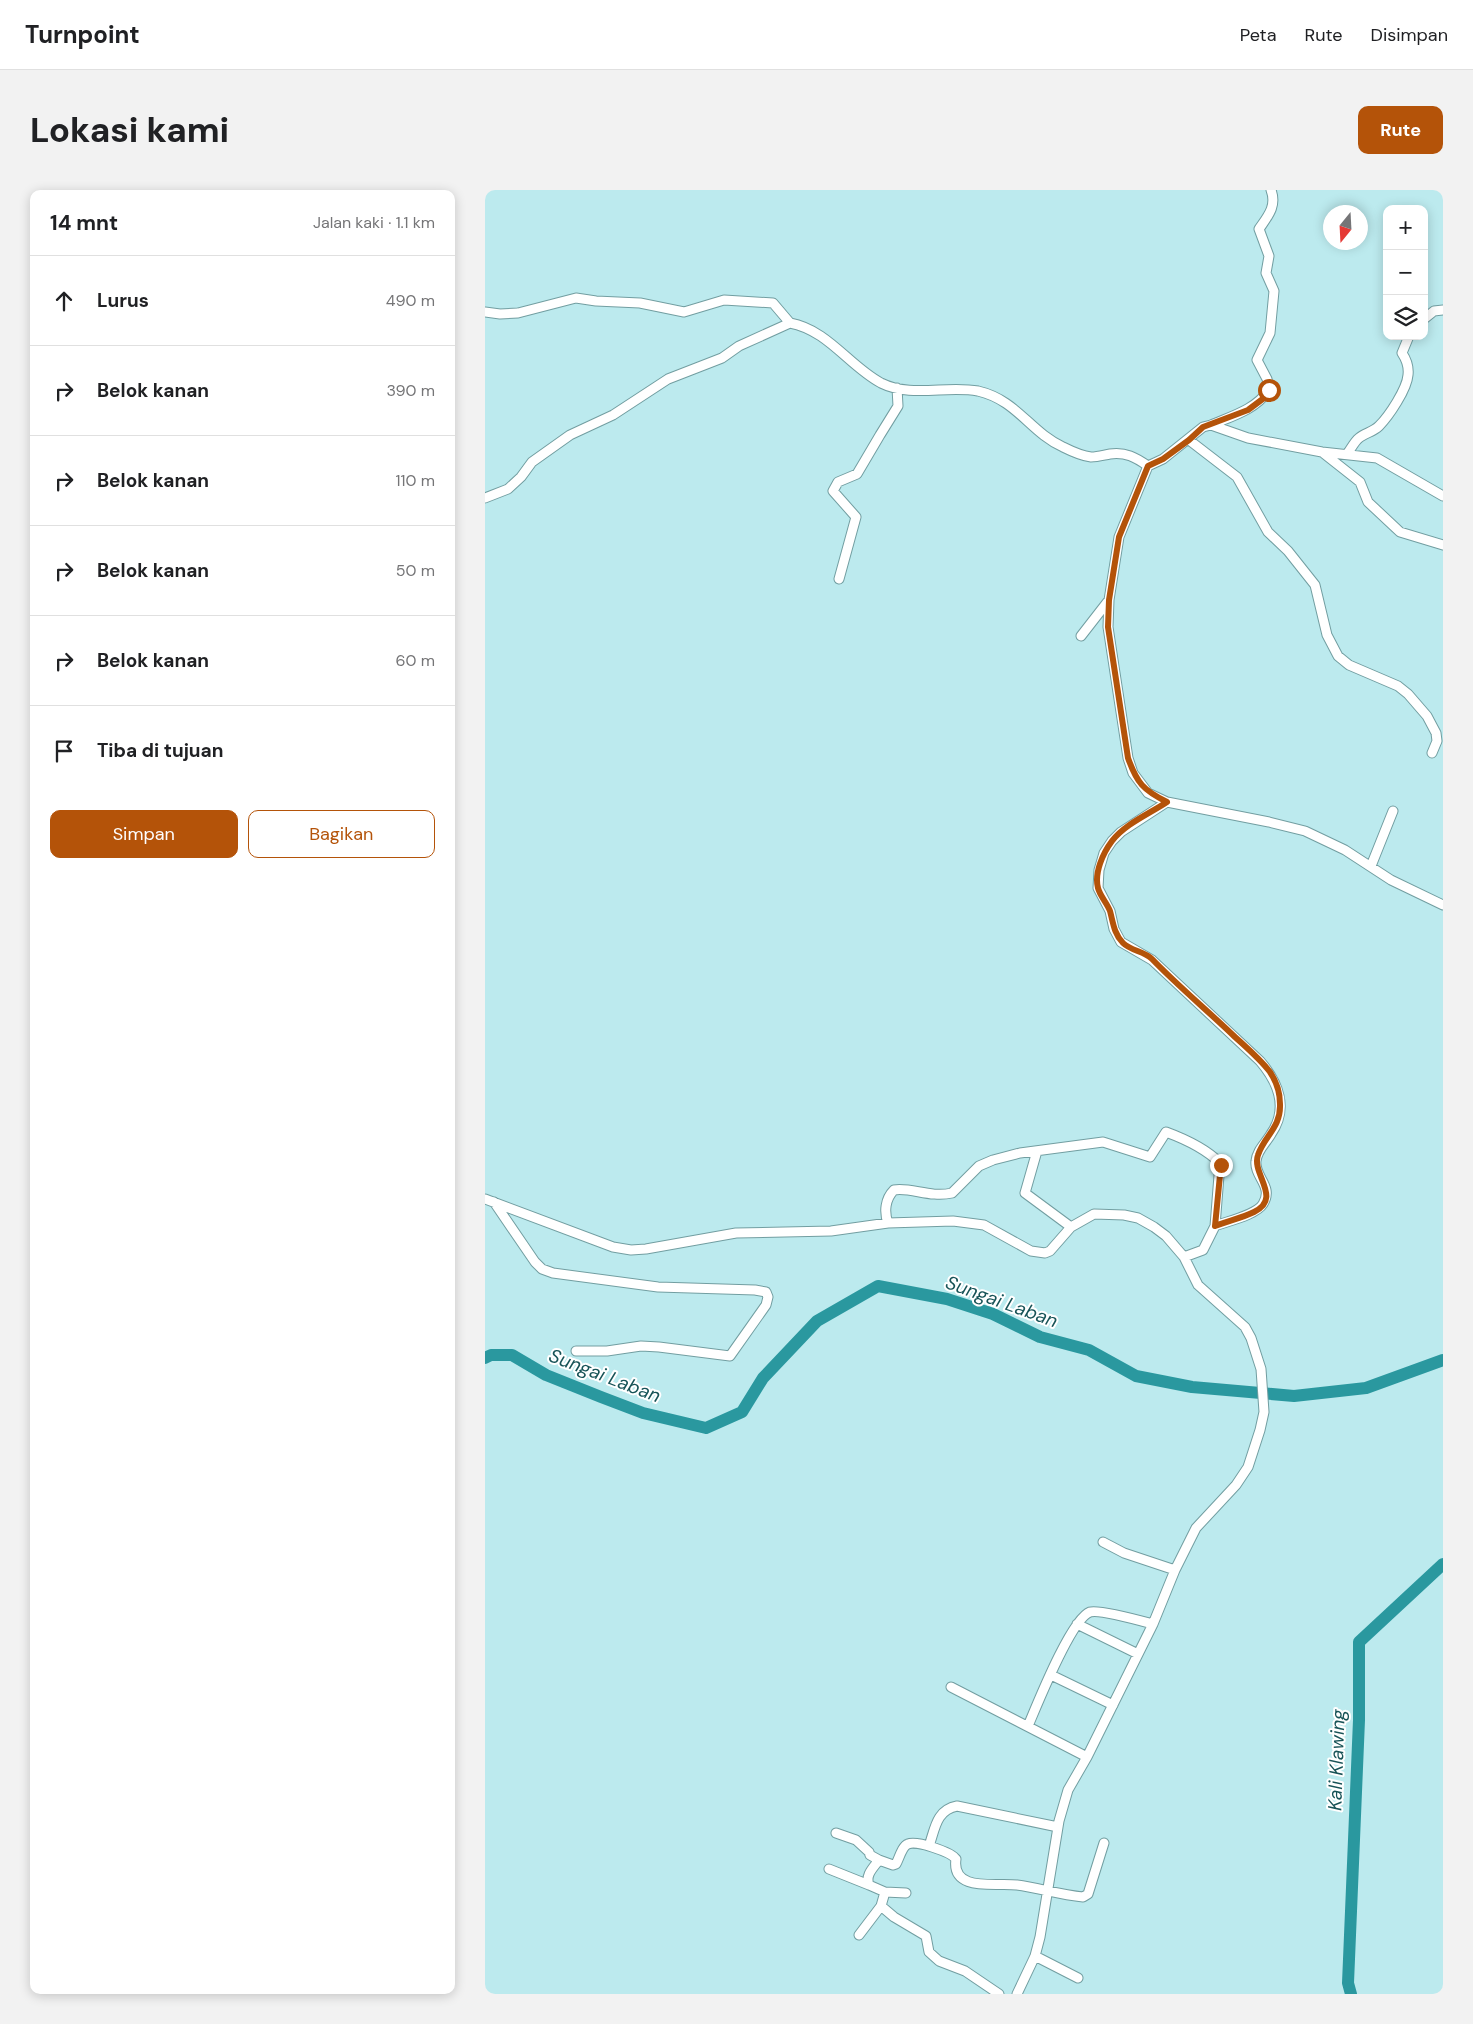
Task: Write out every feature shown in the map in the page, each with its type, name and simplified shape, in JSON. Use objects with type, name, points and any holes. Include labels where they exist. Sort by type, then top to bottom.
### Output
[{"type":"street","points":[[1271,190],[1274,200],[1273,207],[1259,229],[1269,256],[1266,273],[1274,291],[1270,333],[1257,360],[1267,379],[1269,390],[1264,398],[1248,410],[1203,427],[1163,459],[1148,466],[1119,537],[1109,600],[1108,627],[1128,758],[1133,773],[1148,793],[1167,802],[1291,827],[1332,843],[1397,882],[1443,905]]},
{"type":"street","points":[[485,312],[500,314],[518,313],[576,298],[596,302],[640,304],[684,312],[724,300],[773,303],[790,323],[803,327],[825,339],[883,384],[897,388],[924,391],[963,389],[991,395],[1009,404],[1041,432],[1061,446],[1091,457],[1124,453],[1134,456],[1148,466]]},
{"type":"street","points":[[1428,316],[1434,311],[1443,310]]},
{"type":"street","points":[[486,494],[508,489],[521,477],[532,462],[570,435],[613,415],[668,379],[722,358],[739,346],[790,323]]},
{"type":"street","points":[[1347,454],[1359,438],[1369,434],[1379,426],[1406,384],[1409,370],[1403,353],[1408,340]]},
{"type":"street","points":[[839,579],[856,517],[833,491],[838,482],[857,474],[898,406],[897,388]]},
{"type":"street","points":[[1211,424],[1248,438],[1322,452],[1377,458],[1443,496]]},
{"type":"street","points":[[1189,440],[1237,477],[1268,532],[1288,551],[1315,585],[1327,635],[1339,656],[1349,665],[1398,686],[1408,694],[1427,716],[1436,733],[1437,741],[1432,754]]},
{"type":"street","points":[[1322,452],[1360,482],[1368,502],[1400,532],[1443,545]]},
{"type":"street","points":[[1081,636],[1109,600]]},
{"type":"street","points":[[1167,802],[1121,832],[1112,841],[1099,870],[1098,888],[1110,911],[1114,929],[1121,942],[1152,960],[1240,1041],[1270,1072],[1280,1096],[1280,1112],[1276,1125],[1260,1149],[1256,1161],[1257,1170],[1267,1189],[1263,1204],[1254,1213],[1215,1226]]},
{"type":"street","points":[[1371,866],[1393,811]]},
{"type":"street","points":[[888,1223],[885,1215],[886,1206],[890,1194],[894,1190],[903,1189],[932,1195],[952,1194],[984,1164],[1009,1156],[1103,1142],[1150,1158],[1165,1133],[1183,1139],[1206,1152],[1221,1165],[1215,1226],[1203,1250],[1184,1257]]},
{"type":"street","points":[[1037,1152],[1025,1193],[1071,1227]]},
{"type":"street","points":[[489,1200],[613,1247],[631,1250],[736,1233],[831,1231],[888,1223],[953,1221],[990,1227],[1031,1251],[1045,1253],[1050,1251],[1071,1227],[1093,1214],[1110,1213],[1138,1218],[1166,1236],[1184,1257],[1198,1285],[1245,1327],[1251,1338],[1261,1369],[1264,1412],[1248,1467],[1236,1485],[1196,1528],[1175,1570],[1153,1624],[1064,1799],[1042,1931],[1035,1956],[1017,1994]]},
{"type":"street","points":[[489,1200],[535,1262],[542,1269],[553,1273],[658,1287],[755,1290],[766,1292],[769,1297],[766,1305],[730,1356],[641,1346],[607,1351],[576,1351]]},
{"type":"street","points":[[1103,1542],[1124,1553],[1175,1570]]},
{"type":"street","points":[[1028,1726],[1065,1645],[1077,1624],[1085,1615],[1095,1611],[1153,1624]]},
{"type":"street","points":[[1077,1624],[1138,1654]]},
{"type":"street","points":[[1051,1674],[1113,1705]]},
{"type":"street","points":[[951,1687],[1087,1757]]},
{"type":"street","points":[[929,1846],[941,1813],[948,1808],[957,1806],[1058,1827]]},
{"type":"street","points":[[836,1833],[858,1842],[870,1855],[879,1860],[895,1865],[907,1844],[929,1846],[955,1856],[958,1875],[971,1882],[1019,1885],[1048,1892],[1086,1896],[1091,1886],[1104,1843]]},
{"type":"street","points":[[869,1885],[868,1876],[879,1860]]},
{"type":"street","points":[[829,1869],[885,1892],[906,1893]]},
{"type":"street","points":[[859,1934],[881,1906],[885,1892]]},
{"type":"street","points":[[881,1906],[926,1936],[929,1952],[939,1961],[965,1972],[999,1994]]},
{"type":"street","points":[[1035,1956],[1078,1978]]},
{"type":"waterway","name":"Sungai Laban","points":[[485,1358],[491,1355],[512,1355],[546,1375],[643,1413],[706,1428],[742,1412],[763,1378],[817,1321],[878,1286],[947,1299],[993,1314],[1040,1337],[1089,1350],[1136,1376],[1192,1387],[1294,1396],[1366,1388],[1443,1360]]},
{"type":"waterway","name":"Kali Klawing","points":[[1351,1994],[1348,1983],[1359,1720],[1359,1642],[1443,1564]]},
{"type":"route","points":[[1221,1165],[1215,1226],[1254,1213],[1263,1204],[1267,1189],[1257,1170],[1256,1161],[1260,1149],[1273,1132],[1279,1118],[1280,1096],[1270,1072],[1240,1041],[1146,955],[1133,950],[1121,942],[1114,929],[1110,911],[1098,888],[1099,870],[1112,841],[1121,832],[1167,802],[1148,793],[1133,773],[1128,758],[1108,627],[1109,600],[1119,537],[1148,466],[1163,459],[1203,427],[1248,410],[1264,398],[1269,390]]}]
